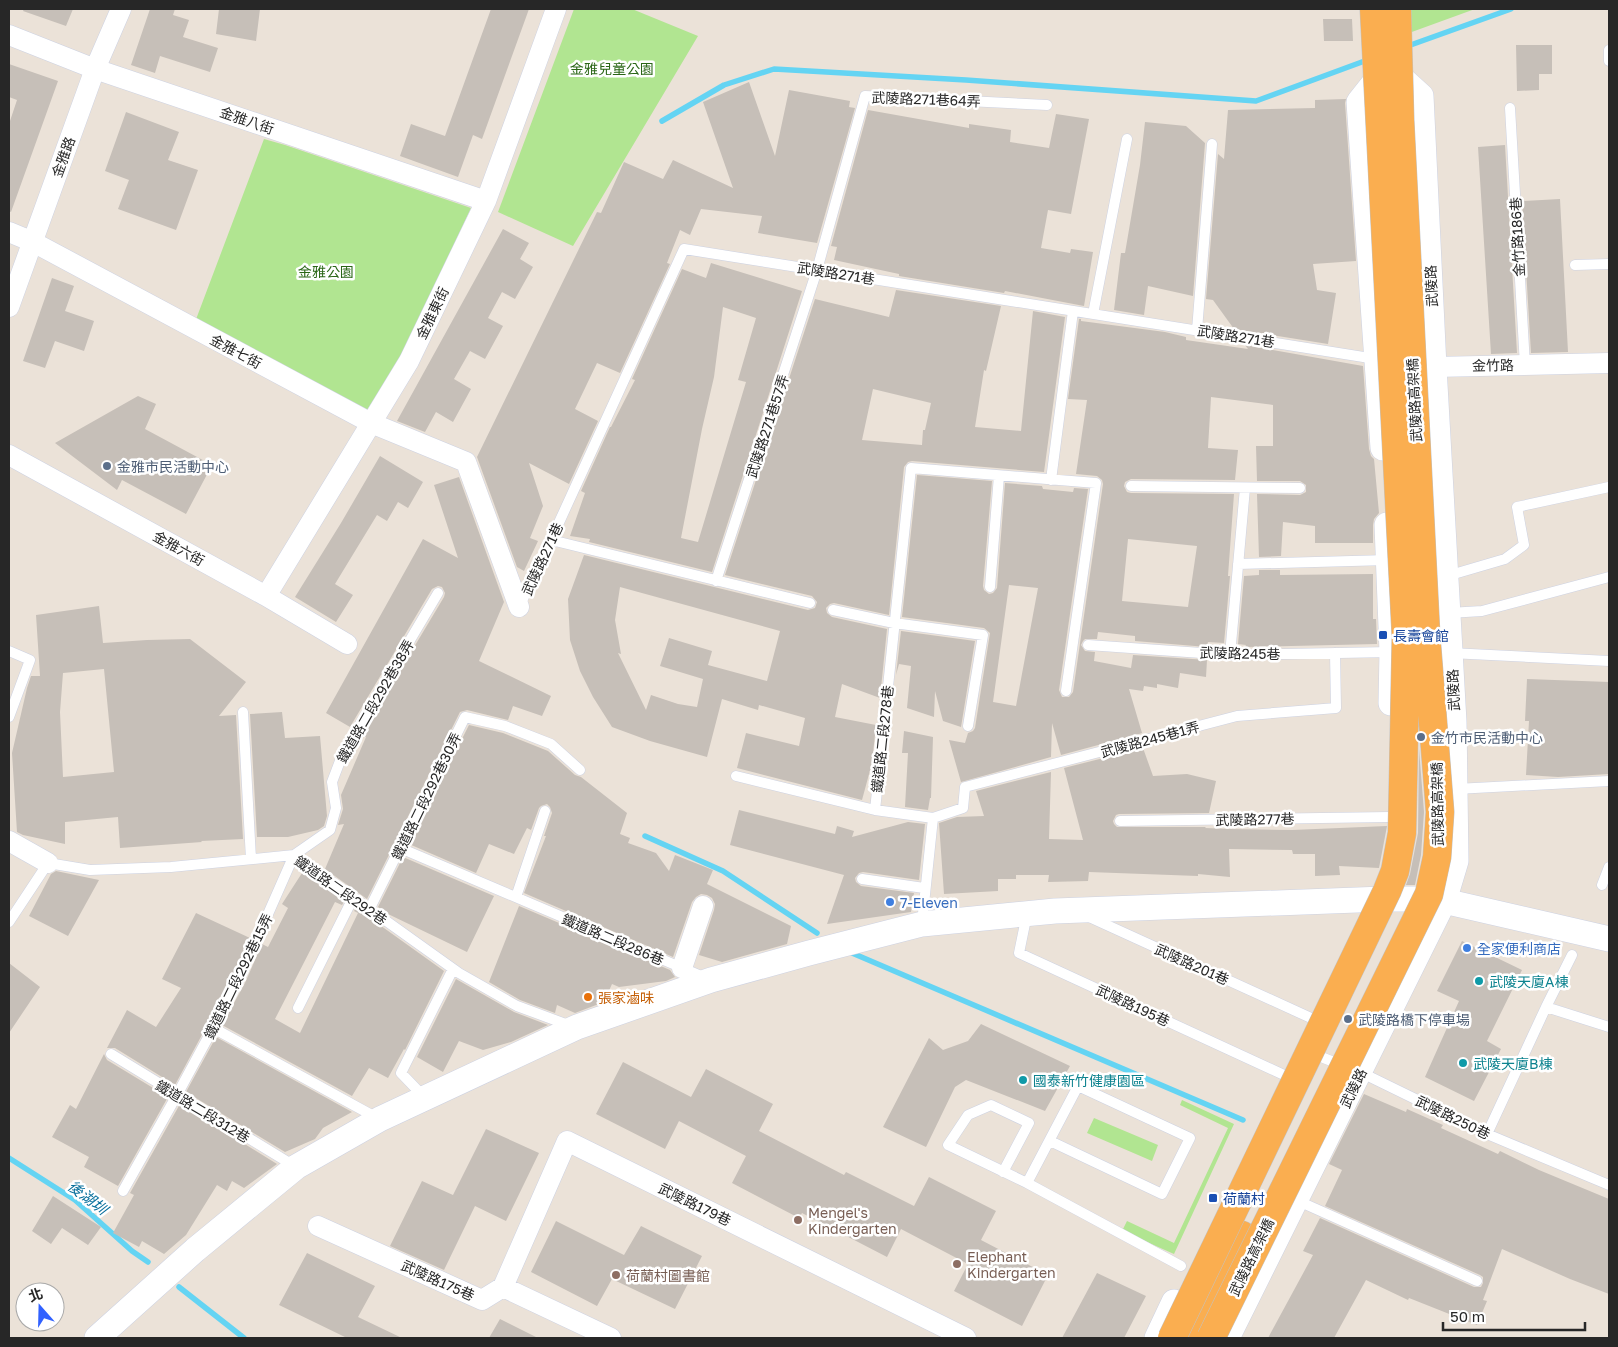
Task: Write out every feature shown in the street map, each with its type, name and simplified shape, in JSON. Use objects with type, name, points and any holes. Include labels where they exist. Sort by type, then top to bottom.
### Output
[{"type":"highway","points":[[1356,9],[1371,67],[1390,120]]},
{"type":"highway","points":[[1390,120],[1413,9]]},
{"type":"highway","name":"武陵路高架橋","points":[[1172,1338],[1383,900],[1394,871],[1403,824],[1408,641],[1385,11]]},
{"type":"highway","points":[[1192,1338],[1404,902],[1413,875],[1419,853],[1426,809],[1428,736],[1408,641]]},
{"type":"highway","name":"武陵路高架橋","points":[[1211,1338],[1429,894],[1438,857],[1440,812],[1408,641]]},
{"type":"street","name":"金雅路","points":[[9,307],[95,69],[121,9]]},
{"type":"street","name":"金雅東街","points":[[266,596],[409,361],[486,201],[556,9]]},
{"type":"street","points":[[1157,1338],[1386,860],[1408,641],[1388,560],[1384,457],[1359,102],[1388,66],[1385,11]]},
{"type":"street","name":"金雅八街","points":[[9,35],[95,69],[486,201]]},
{"type":"street","name":"武陵路","points":[[1227,1338],[1444,901],[1456,861],[1454,722],[1421,96],[1388,66]]},
{"type":"street","name":"金雅七街","points":[[9,232],[33,242],[371,424],[466,462],[519,607]]},
{"type":"street","name":"金竹路","points":[[1377,359],[1434,367],[1609,363]]},
{"type":"street","points":[[1384,457],[1439,454]]},
{"type":"street","name":"金雅六街","points":[[9,455],[266,596],[347,644]]},
{"type":"street","points":[[1408,641],[1450,653]]},
{"type":"street","points":[[9,841],[48,863]]},
{"type":"street","points":[[97,1338],[195,1250],[296,1167],[380,1119],[577,1028],[711,980],[809,953],[922,924],[1027,913],[1368,900],[1426,899],[1444,901],[1609,939]]},
{"type":"street","points":[[682,968],[703,906]]},
{"type":"street","name":"武陵路179巷","points":[[503,1287],[567,1141],[966,1338]]},
{"type":"street","name":"武陵路175巷","points":[[318,1226],[482,1300],[503,1287]]},
{"type":"street","points":[[503,1287],[611,1338]]},
{"type":"lane","points":[[1609,50],[1609,60]]},
{"type":"lane","name":"武陵路271巷64弄","points":[[816,270],[865,96],[1047,104]]},
{"type":"lane","name":"金竹路186巷","points":[[1510,108],[1524,365]]},
{"type":"lane","points":[[1093,314],[1127,138]]},
{"type":"lane","points":[[1198,330],[1212,144]]},
{"type":"lane","name":"武陵路271巷","points":[[519,607],[552,540],[684,249],[1377,359]]},
{"type":"lane","points":[[1575,265],[1609,264]]},
{"type":"lane","name":"武陵路271巷57弄","points":[[716,581],[816,270]]},
{"type":"lane","points":[[1051,480],[1073,311]]},
{"type":"lane","name":"鐵道路二段278巷","points":[[933,818],[875,810],[911,468],[999,476]]},
{"type":"lane","points":[[990,587],[999,476],[1096,483],[1066,690]]},
{"type":"lane","points":[[1132,486],[1300,488]]},
{"type":"lane","points":[[1447,576],[1505,559],[1524,545],[1517,507],[1609,487]]},
{"type":"lane","points":[[1230,655],[1246,488]]},
{"type":"lane","points":[[552,540],[810,603]]},
{"type":"lane","points":[[1238,564],[1388,560]]},
{"type":"lane","points":[[1449,613],[1482,611],[1609,578]]},
{"type":"lane","name":"鐵道路二段292巷38弄","points":[[294,855],[330,830],[336,808],[332,782],[343,752],[438,594]]},
{"type":"lane","points":[[833,610],[894,623],[983,635],[968,726]]},
{"type":"lane","name":"武陵路245巷","points":[[1088,645],[1230,655],[1335,653],[1408,641]]},
{"type":"lane","points":[[9,651],[30,660],[9,717]]},
{"type":"lane","name":"武陵路245巷1弄","points":[[933,818],[963,808],[965,787],[1237,716],[1336,708],[1335,653]]},
{"type":"lane","points":[[1450,653],[1609,661]]},
{"type":"lane","points":[[243,712],[252,859]]},
{"type":"lane","name":"鐵道路二段292巷30弄","points":[[369,910],[465,717],[505,726],[551,744],[580,770]]},
{"type":"lane","points":[[736,776],[875,810]]},
{"type":"lane","points":[[1456,789],[1609,781]]},
{"type":"lane","points":[[516,897],[546,812]]},
{"type":"lane","name":"武陵路277巷","points":[[1120,820],[1390,817]]},
{"type":"lane","points":[[922,924],[924,888],[933,818]]},
{"type":"lane","name":"鐵道路二段286巷","points":[[400,848],[711,980]]},
{"type":"lane","name":"鐵道路二段292巷","points":[[48,863],[90,870],[171,867],[294,855],[453,969],[517,1006],[577,1028]]},
{"type":"lane","name":"鐵道路二段292巷15弄","points":[[123,1191],[239,980],[294,855]]},
{"type":"lane","points":[[9,922],[48,863]]},
{"type":"lane","points":[[1602,885],[1609,867]]},
{"type":"lane","points":[[862,879],[924,888]]},
{"type":"lane","points":[[298,1008],[353,898]]},
{"type":"lane","name":"武陵路201巷","points":[[1073,910],[1311,1018]]},
{"type":"lane","name":"武陵路195巷","points":[[1027,913],[1019,952],[1284,1075]]},
{"type":"lane","points":[[1487,1134],[1572,955]]},
{"type":"lane","points":[[425,1098],[401,1073],[453,969]]},
{"type":"lane","points":[[1546,1007],[1609,1027]]},
{"type":"lane","points":[[213,1028],[380,1119]]},
{"type":"lane","name":"武陵路250巷","points":[[1297,1048],[1360,1072],[1487,1134],[1609,1185]]},
{"type":"lane","name":"鐵道路二段312巷","points":[[111,1054],[296,1167]]},
{"type":"lane","points":[[1027,1183],[1078,1086],[1190,1138],[1162,1194],[1050,1141]]},
{"type":"lane","points":[[1003,1172],[1029,1123],[991,1105],[968,1115],[948,1145],[1003,1172],[1027,1183],[1181,1266]]},
{"type":"lane","points":[[1296,1200],[1477,1282]]},
{"type":"green space","name":"金雅兒童公園","points":[[574,9],[632,9],[698,36],[573,246],[498,212]]},
{"type":"green space","points":[[1409,9],[1475,9],[1409,33]]},
{"type":"green space","name":"金雅公園","points":[[264,139],[471,208],[402,356],[367,410],[195,322]]},
{"type":"green space","points":[[1182,1100],[1234,1124],[1174,1254],[1122,1231],[1127,1221],[1174,1243],[1228,1128],[1180,1105]]},
{"type":"green space","points":[[1094,1118],[1158,1145],[1152,1161],[1087,1133]]},
{"type":"building","points":[[24,9],[73,9],[66,26],[23,11]]},
{"type":"building","points":[[150,9],[175,9],[173,15],[189,20],[183,37],[218,48],[210,72],[160,56],[155,73],[131,65]]},
{"type":"building","points":[[219,9],[260,9],[256,41],[216,34]]},
{"type":"building","points":[[491,9],[529,9],[482,139],[473,135],[458,177],[400,156],[411,124],[445,136]]},
{"type":"building","points":[[1323,19],[1352,19],[1353,41],[1324,41]]},
{"type":"building","points":[[1516,45],[1552,45],[1552,74],[1539,74],[1539,90],[1517,91]]},
{"type":"building","points":[[9,64],[58,81],[11,212],[9,211],[9,124],[17,100],[9,97]]},
{"type":"building","points":[[749,82],[775,156],[789,90],[850,101],[849,107],[855,108],[817,243],[758,233],[762,216],[701,209],[690,235],[680,230],[667,263],[670,264],[620,373],[597,363],[575,409],[598,421],[569,484],[529,463],[543,506],[530,538],[538,541],[524,571],[517,567],[477,457],[597,212],[601,213],[624,162],[663,179],[673,160],[733,188],[703,102]]},
{"type":"building","points":[[1346,99],[1356,261],[1313,264],[1317,290],[1336,293],[1328,344],[1234,329],[1213,300],[1206,299],[1218,154],[1224,159],[1228,110],[1315,108],[1315,100]]},
{"type":"building","points":[[868,110],[969,128],[969,124],[1011,130],[1010,142],[1049,148],[1056,114],[1089,119],[1071,214],[1048,210],[1041,248],[1070,253],[1071,249],[1093,252],[1084,306],[1005,291],[1004,293],[899,276],[899,274],[834,260],[837,247],[831,246]]},
{"type":"building","points":[[126,112],[179,132],[168,160],[198,170],[176,230],[118,209],[129,180],[105,171]]},
{"type":"building","points":[[1145,122],[1186,126],[1205,143],[1193,296],[1148,286],[1144,315],[1114,310],[1121,253],[1125,253],[1140,165]]},
{"type":"building","points":[[1505,145],[1517,353],[1491,354],[1478,147]]},
{"type":"building","points":[[1560,199],[1568,352],[1531,353],[1522,201]]},
{"type":"building","points":[[503,229],[529,243],[520,259],[533,267],[515,299],[502,292],[488,318],[503,326],[485,359],[470,351],[454,379],[471,389],[453,422],[436,412],[425,432],[397,421]]},
{"type":"building","points":[[711,263],[802,291],[712,572],[589,542],[590,539],[570,536],[585,493],[581,491],[610,427],[635,380],[632,379],[682,269],[706,278]],"holes":[[[723,307],[756,318],[738,380],[746,382],[698,542],[681,538],[714,377]]]},
{"type":"building","points":[[52,278],[74,286],[65,311],[94,321],[84,351],[55,341],[45,368],[23,361]]},
{"type":"building","points":[[896,290],[1001,306],[986,371],[984,370],[975,427],[1021,431],[1033,311],[1065,317],[1044,472],[908,462],[904,467],[889,615],[834,603],[826,608],[827,613],[832,617],[887,629],[880,698],[842,684],[835,717],[876,725],[872,763],[862,800],[737,768],[746,733],[799,746],[805,718],[759,705],[758,710],[722,699],[707,757],[650,741],[612,727],[593,697],[580,671],[570,640],[568,599],[584,555],[808,610],[815,608],[817,602],[812,596],[725,575],[815,299],[889,317]],"holes":[[[873,389],[931,403],[925,430],[923,430],[922,445],[862,440]],[[620,587],[780,631],[767,681],[708,665],[712,651],[669,638],[660,666],[703,679],[697,707],[678,704],[651,695],[646,710],[618,653],[621,654],[615,620]]]},
{"type":"building","points":[[1079,319],[1081,321],[1165,332],[1186,337],[1186,340],[1248,349],[1245,345],[1363,366],[1369,449],[1374,459],[1379,513],[1374,519],[1373,543],[1315,543],[1315,526],[1283,522],[1281,556],[1259,557],[1257,494],[1300,495],[1306,492],[1306,485],[1300,481],[1257,481],[1256,446],[1273,446],[1273,405],[1211,397],[1208,448],[1238,450],[1235,480],[1131,479],[1125,482],[1124,486],[1127,492],[1131,493],[1234,494],[1224,643],[1208,642],[1207,647],[1135,641],[1135,636],[1098,632],[1097,639],[1085,639],[1081,645],[1085,651],[1095,652],[1094,661],[1131,668],[1133,655],[1207,660],[1206,677],[1180,673],[1178,688],[1157,684],[1157,688],[1144,686],[1143,691],[1129,689],[1142,733],[1061,755],[1052,723],[1051,757],[961,782],[949,740],[965,743],[968,733],[975,728],[990,633],[984,628],[902,617],[917,475],[992,481],[983,586],[984,590],[989,594],[993,593],[997,588],[1005,483],[1042,486],[1043,489],[1073,492],[1074,488],[1088,489],[1059,690],[1062,697],[1069,697],[1073,692],[1103,484],[1102,480],[1097,476],[1076,474],[1087,400],[1068,399]],"holes":[[[1128,539],[1197,546],[1188,607],[1122,601]],[[1009,585],[1038,588],[1016,706],[993,702]]]},
{"type":"building","points":[[138,396],[156,404],[145,429],[212,465],[186,514],[122,480],[117,490],[55,443]]},
{"type":"building","points":[[380,456],[423,482],[408,508],[398,502],[387,521],[377,515],[335,584],[353,595],[336,622],[295,597]]},
{"type":"building","points":[[459,477],[504,602],[479,661],[551,696],[542,716],[513,706],[508,720],[467,710],[460,712],[367,899],[325,869],[344,824],[338,825],[343,809],[341,795],[366,737],[362,734],[444,597],[445,593],[442,587],[438,586],[432,589],[350,727],[326,713],[423,539],[458,558],[434,485]]},
{"type":"building","points":[[1259,570],[1280,570],[1280,575],[1373,574],[1373,619],[1376,619],[1377,644],[1245,647],[1246,645],[1238,644],[1244,576],[1259,575]]},
{"type":"building","points":[[99,606],[103,643],[190,639],[246,682],[219,716],[236,715],[243,839],[120,848],[118,817],[65,822],[65,844],[17,832],[12,753],[31,676],[40,676],[36,615]],"holes":[[[104,669],[114,772],[63,777],[60,712],[63,673]]]},
{"type":"building","points":[[901,631],[975,641],[961,727],[943,721],[935,691],[934,717],[907,708],[911,666],[899,664],[896,675]]},
{"type":"building","points":[[1527,679],[1609,682],[1609,774],[1558,777],[1526,775],[1529,721],[1525,721]]},
{"type":"building","points":[[282,712],[285,738],[320,736],[327,816],[324,826],[318,830],[288,837],[257,837],[250,714]]},
{"type":"building","points":[[469,725],[503,733],[548,751],[575,775],[581,777],[627,813],[620,834],[630,838],[628,843],[656,853],[669,871],[675,855],[713,870],[707,884],[791,926],[787,944],[722,962],[699,955],[715,904],[712,898],[701,894],[692,902],[673,957],[524,893],[546,836],[544,836],[552,813],[547,804],[539,808],[531,830],[527,828],[514,854],[489,844],[476,873],[409,844]]},
{"type":"building","points":[[904,731],[933,737],[931,798],[928,810],[905,807],[908,753],[902,753]]},
{"type":"building","points":[[1143,748],[1153,776],[1187,774],[1216,781],[1209,813],[1119,814],[1116,815],[1113,821],[1117,827],[1206,827],[1292,830],[1387,826],[1379,868],[1339,866],[1340,875],[1315,876],[1315,854],[1293,854],[1292,850],[1229,849],[1230,877],[1198,874],[1198,876],[1089,872],[1088,881],[1048,882],[1049,875],[1016,875],[1016,879],[998,879],[998,891],[944,894],[939,823],[957,817],[984,816],[976,791],[1051,772],[1049,839],[1083,840],[1064,768]]},
{"type":"building","points":[[1419,749],[1424,812],[1421,855],[1415,885],[1406,885],[1418,833]]},
{"type":"building","points":[[739,810],[835,834],[837,826],[854,831],[852,837],[908,822],[925,824],[919,880],[863,872],[859,873],[855,878],[856,882],[861,886],[914,893],[911,912],[827,924],[844,875],[730,845]]},
{"type":"building","points":[[403,857],[494,896],[467,952],[388,914],[378,907]]},
{"type":"building","points":[[56,871],[99,880],[68,936],[29,916],[51,874]]},
{"type":"building","points":[[302,873],[320,882],[345,900],[342,905],[335,902],[275,1019],[300,1033],[358,913],[354,911],[356,908],[444,971],[405,1050],[388,1078],[369,1068],[352,1096],[222,1025],[245,983],[262,944],[268,947],[288,908],[282,904]]},
{"type":"building","points":[[519,906],[670,970],[675,977],[666,981],[619,987],[612,984],[604,1002],[575,1013],[557,1005],[555,1013],[520,1000],[489,982]]},
{"type":"building","points":[[196,913],[250,938],[233,977],[175,1085],[115,1048],[107,1048],[127,1010],[156,1027],[181,988],[162,979]]},
{"type":"building","points":[[1462,941],[1522,970],[1487,1041],[1501,1049],[1474,1101],[1425,1077],[1459,1001],[1437,991]]},
{"type":"building","points":[[9,963],[40,987],[9,1033]]},
{"type":"building","points":[[456,979],[514,1012],[548,1025],[511,1042],[483,1050],[459,1041],[443,1072],[417,1057]]},
{"type":"building","name":"國泰新竹健康園區","points":[[981,1024],[1070,1066],[1045,1111],[966,1080],[955,1087],[926,1147],[883,1127],[929,1038],[943,1050],[968,1041]]},
{"type":"building","points":[[216,1037],[352,1112],[323,1128],[315,1139],[285,1152],[186,1092]]},
{"type":"building","points":[[104,1054],[107,1060],[168,1097],[118,1186],[84,1167],[89,1157],[52,1137],[70,1105],[76,1109]]},
{"type":"building","points":[[623,1062],[691,1097],[706,1069],[773,1104],[759,1131],[844,1175],[846,1172],[914,1206],[929,1177],[996,1211],[981,1240],[1048,1275],[1022,1326],[954,1291],[968,1264],[901,1229],[887,1257],[802,1213],[799,1218],[732,1183],[746,1156],[679,1121],[665,1149],[596,1114]]},
{"type":"building","points":[[1364,1094],[1406,1112],[1407,1109],[1443,1125],[1441,1128],[1498,1154],[1500,1151],[1539,1170],[1609,1199],[1609,1294],[1502,1249],[1483,1300],[1487,1301],[1477,1325],[1409,1298],[1408,1300],[1366,1280],[1334,1338],[1268,1338],[1313,1255],[1303,1251],[1320,1218],[1474,1287],[1481,1287],[1483,1283],[1483,1277],[1480,1275],[1325,1206],[1342,1170],[1329,1164]]},
{"type":"building","points":[[180,1104],[277,1164],[244,1188],[232,1181],[227,1191],[217,1185],[186,1235],[164,1254],[142,1241],[139,1247],[113,1233],[134,1195],[130,1193]]},
{"type":"building","points":[[486,1129],[539,1153],[506,1221],[475,1206],[444,1270],[390,1246],[422,1181],[453,1195]]},
{"type":"building","points":[[53,1196],[101,1227],[88,1245],[62,1228],[51,1244],[32,1231]]},
{"type":"building","points":[[556,1221],[624,1255],[641,1226],[702,1256],[675,1309],[612,1279],[597,1306],[531,1272]]},
{"type":"building","points":[[307,1253],[375,1286],[358,1317],[402,1338],[347,1338],[279,1305]]},
{"type":"building","points":[[1097,1273],[1146,1296],[1124,1338],[1062,1338]]},
{"type":"building","points":[[500,1319],[538,1338],[489,1338]]},
{"type":"waterway","points":[[1405,47],[1511,9]]},
{"type":"waterway","points":[[662,121],[724,85],[774,69],[966,80],[1256,101],[1370,59]]},
{"type":"waterway","points":[[645,836],[723,871],[817,933]]},
{"type":"waterway","points":[[852,953],[1243,1120]]},
{"type":"waterway","name":"後湖圳","points":[[9,1158],[75,1200],[132,1251],[148,1262]]},
{"type":"waterway","name":"後湖圳","points":[[179,1287],[244,1338]]},
{"type":"place","name":"金雅市民活動中心","points":[[107,466]]},
{"type":"place","name":"長壽會館","points":[[1383,635]]},
{"type":"place","name":"金竹市民活動中心","points":[[1421,737]]},
{"type":"place","name":"7-Eleven","points":[[890,902]]},
{"type":"place","name":"全家便利商店","points":[[1467,948]]},
{"type":"place","name":"武陵天廈A棟","points":[[1479,981]]},
{"type":"place","name":"張家滷味","points":[[588,997]]},
{"type":"place","name":"武陵路橋下停車場","points":[[1348,1019]]},
{"type":"place","name":"武陵天廈B棟","points":[[1463,1063]]},
{"type":"place","name":"國泰新竹健康園區","points":[[1023,1080]]},
{"type":"place","name":"荷蘭村","points":[[1213,1198]]},
{"type":"place","name":"Mengel's Kindergarten","points":[[798,1220]]},
{"type":"place","name":"Elephant Kindergarten","points":[[957,1264]]},
{"type":"place","name":"荷蘭村圖書館","points":[[616,1275]]}]
